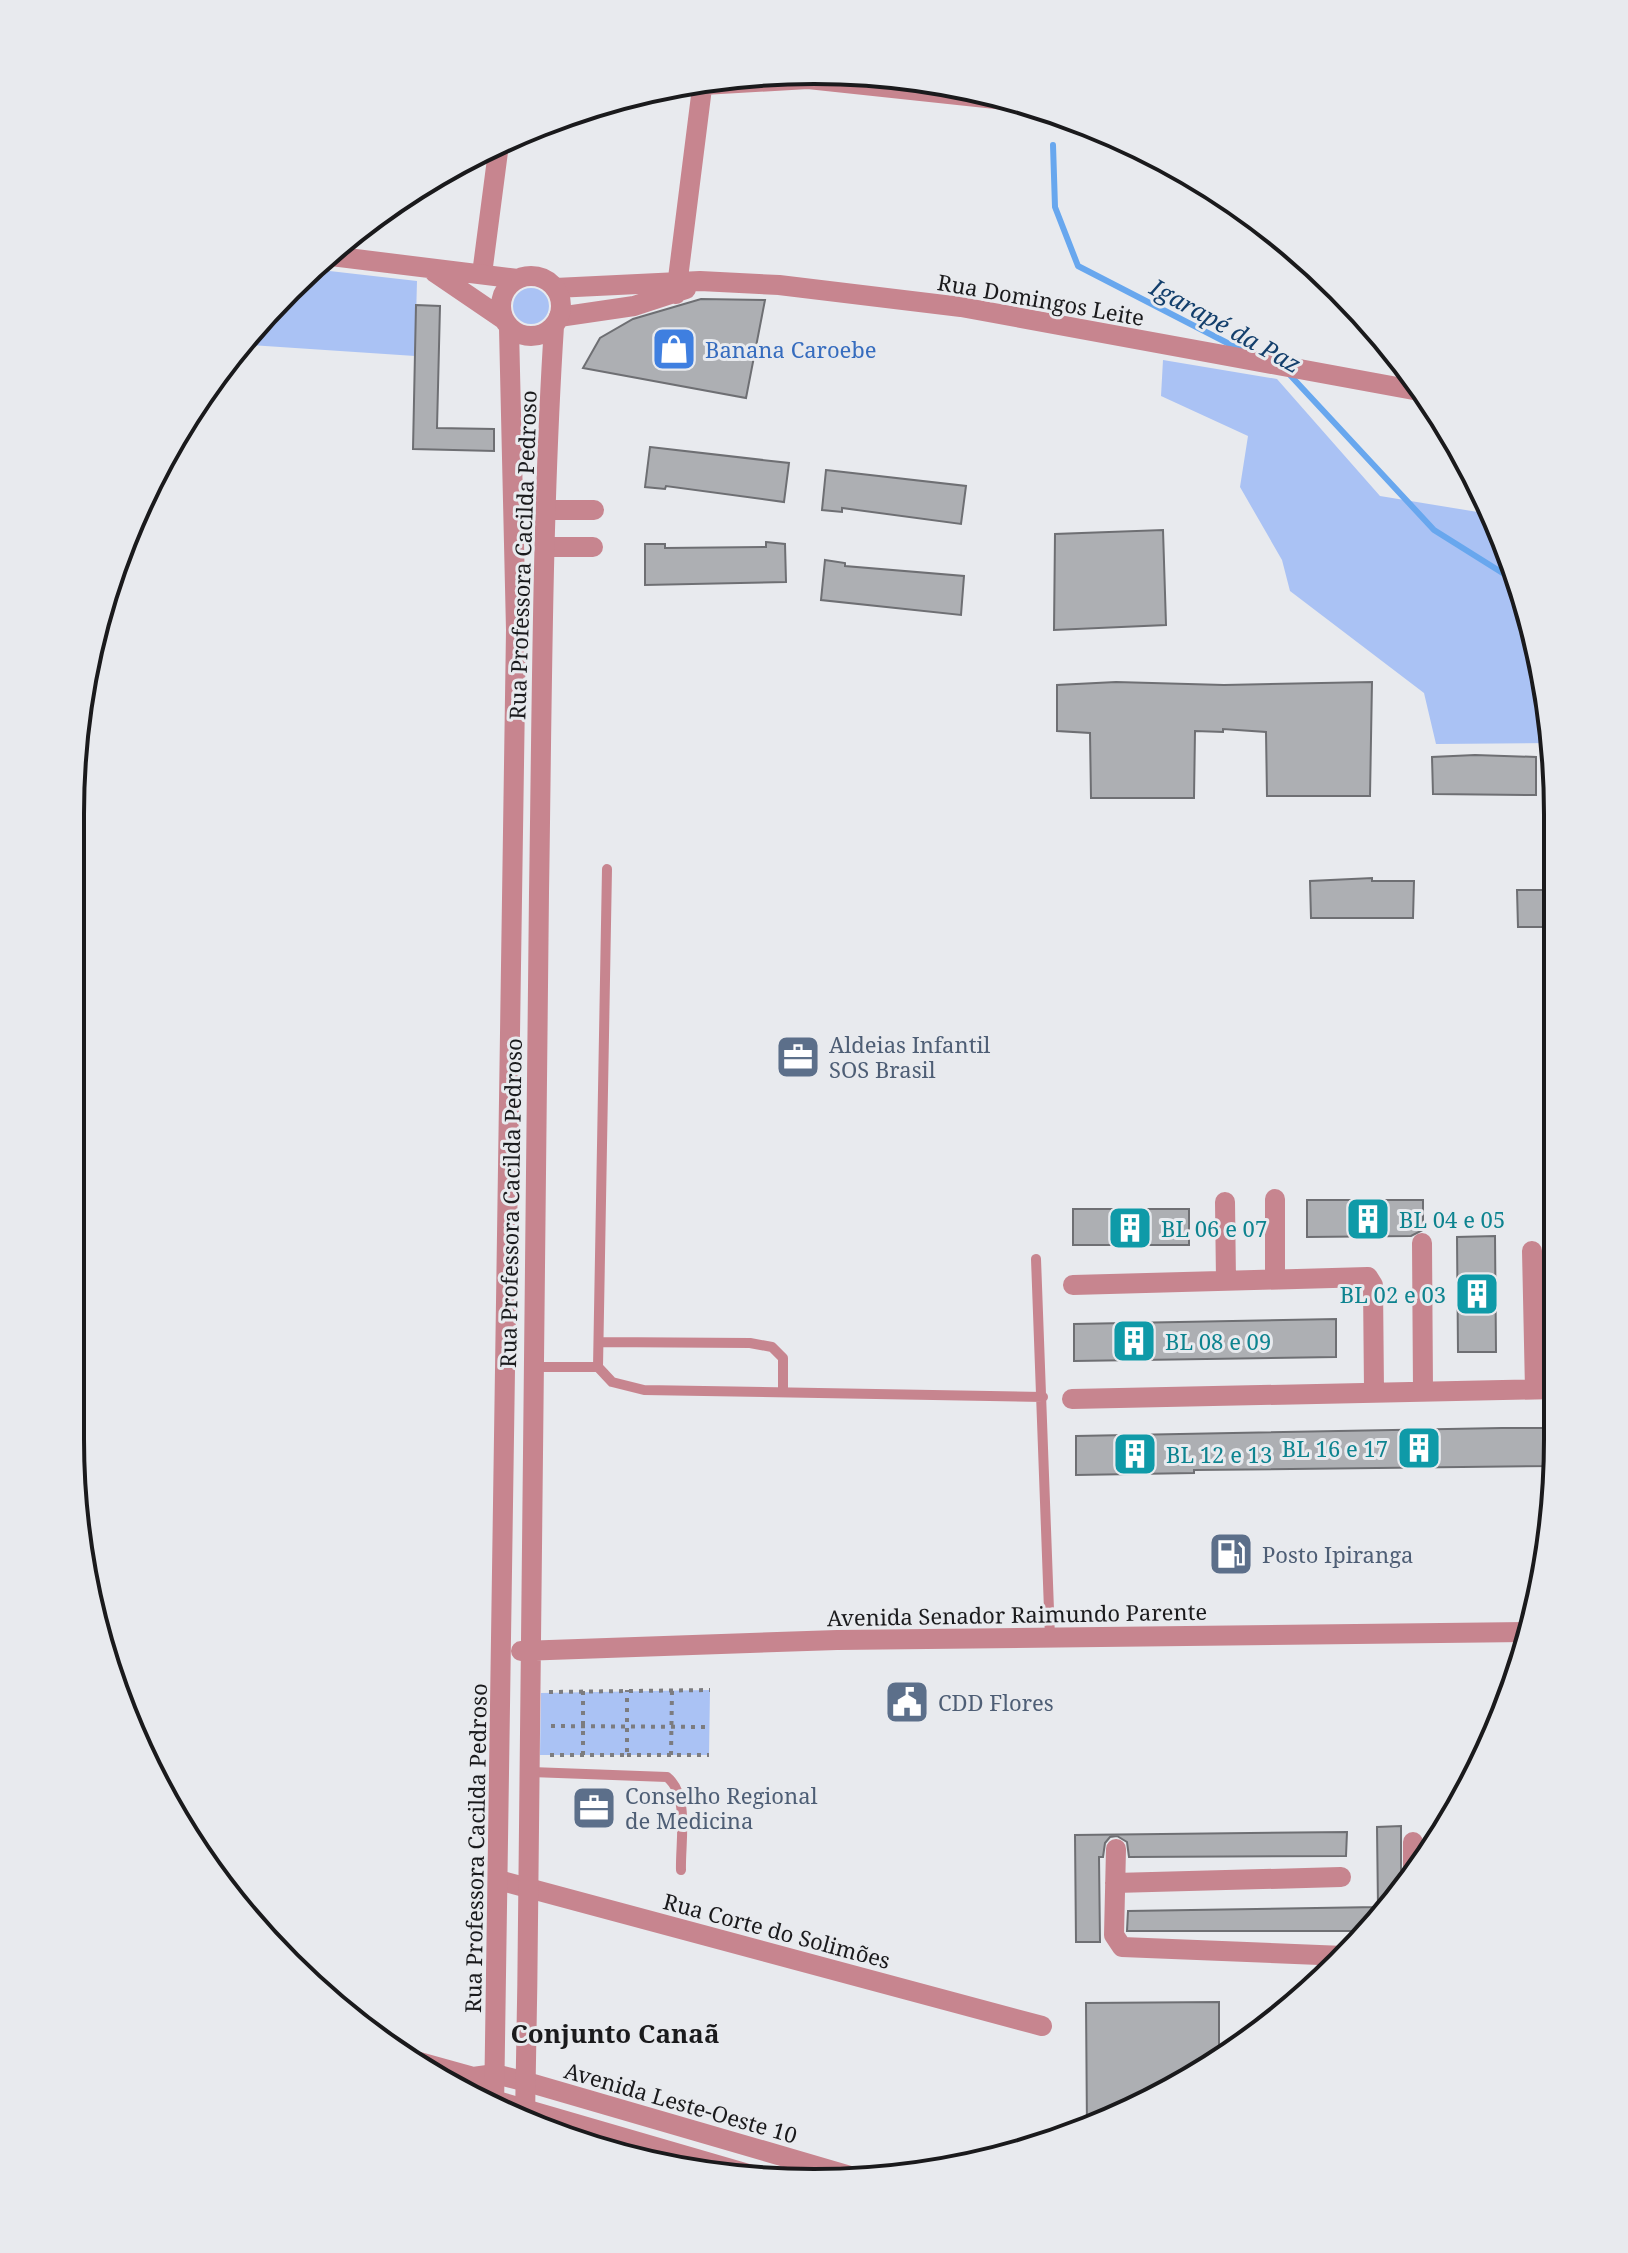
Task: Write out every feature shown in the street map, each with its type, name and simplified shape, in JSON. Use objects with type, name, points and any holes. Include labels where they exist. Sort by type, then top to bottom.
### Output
[{"type":"street","points":[[676,289],[702,93]]},
{"type":"street","points":[[482,274],[497,156]]},
{"type":"street","points":[[342,257],[518,279],[538,277],[555,288],[560,297],[557,321],[537,336],[527,336],[427,268]]},
{"type":"street","points":[[506,324],[502,296],[518,279]]},
{"type":"street","name":"Rua Domingos Leite","points":[[557,321],[634,306],[700,281],[779,285],[961,307],[1407,389]]},
{"type":"street","name":"Rua Domingos Leite","points":[[555,288],[676,289]]},
{"type":"street","name":"Rua Professora Cacilda Pedroso","points":[[525,2109],[536,1764],[532,1650],[531,1367],[545,547],[557,321]]},
{"type":"street","name":"Rua Professora Cacilda Pedroso","points":[[494,2095],[516,630],[506,324]]},
{"type":"street","points":[[546,510],[594,510]]},
{"type":"street","points":[[545,547],[593,547]]},
{"type":"street","points":[[1275,1199],[1275,1278]]},
{"type":"street","points":[[1225,1202],[1226,1280]]},
{"type":"street","points":[[1422,1243],[1423,1390]]},
{"type":"street","points":[[1532,1251],[1535,1389]]},
{"type":"street","points":[[1073,1285],[1275,1278],[1371,1279],[1374,1391]]},
{"type":"street","points":[[1072,1399],[1544,1389]]},
{"type":"street","name":"Avenida Senador Raimundo Parente","points":[[503,1652],[1050,1637],[1518,1632]]},
{"type":"street","points":[[1413,1842],[1413,1856]]},
{"type":"street","points":[[1116,1849],[1114,1935],[1122,1947],[1330,1955]]},
{"type":"street","points":[[1115,1883],[1341,1877]]},
{"type":"street","name":"Rua Corte do Solimões","points":[[498,1880],[1042,2026]]},
{"type":"street","points":[[447,2070],[473,2077],[495,2074]]},
{"type":"street","name":"Avenida Leste-Oeste 10","points":[[495,2074],[825,2169]]},
{"type":"street","points":[[473,2077],[482,2089]]},
{"type":"street","points":[[567,2125],[686,2157]]},
{"type":"lane","points":[[607,869],[598,1367],[612,1382],[644,1390],[1043,1397]]},
{"type":"lane","points":[[1036,1259],[1050,1637]]},
{"type":"lane","points":[[599,1342],[750,1343],[772,1347],[783,1358],[783,1392]]},
{"type":"lane","points":[[531,1367],[598,1367]]},
{"type":"lane","points":[[536,1764],[667,1777],[675,1783],[680,1804],[681,1870]]},
{"type":"path","points":[[627,1690],[627,1755]]},
{"type":"path","points":[[671,1755],[672,1690]]},
{"type":"path","points":[[541,1693],[710,1690]]},
{"type":"path","points":[[583,1691],[583,1755]]},
{"type":"path","points":[[540,1726],[709,1727]]},
{"type":"path","points":[[536,1764],[583,1755],[709,1755]]},
{"type":"shaded area","points":[[327,271],[417,281],[415,356],[255,345]]},
{"type":"shaded area","points":[[531,288],[543,294],[549,306],[543,318],[531,324],[519,318],[513,306],[519,294]]},
{"type":"shaded area","points":[[1163,360],[1277,379],[1380,496],[1478,512],[1505,579],[1519,625],[1530,672],[1540,743],[1436,744],[1424,693],[1290,591],[1282,560],[1240,487],[1248,436],[1161,396]]},
{"type":"shaded area","points":[[710,1690],[709,1755],[540,1755],[541,1693]]},
{"type":"building","name":"Banana Caroebe","points":[[701,299],[765,300],[746,398],[583,368],[600,338],[633,319]]},
{"type":"building","points":[[416,305],[440,306],[437,428],[494,429],[494,451],[413,449]]},
{"type":"building","points":[[650,447],[789,463],[784,502],[666,486],[665,489],[645,487]]},
{"type":"building","points":[[826,470],[966,486],[961,524],[842,508],[842,512],[822,510]]},
{"type":"building","points":[[1163,530],[1166,625],[1054,630],[1055,534]]},
{"type":"building","points":[[766,542],[785,544],[786,582],[645,585],[645,544],[665,544],[665,548],[766,547]]},
{"type":"building","points":[[825,560],[845,563],[845,566],[964,576],[961,615],[821,600]]},
{"type":"building","points":[[1116,682],[1224,685],[1372,682],[1370,796],[1267,796],[1266,732],[1223,729],[1223,732],[1195,731],[1194,798],[1091,798],[1090,733],[1057,731],[1057,685]]},
{"type":"building","points":[[1432,757],[1536,757],[1536,795],[1433,794]]},
{"type":"building","points":[[1372,878],[1372,881],[1414,881],[1413,918],[1311,918],[1310,881]]},
{"type":"building","points":[[1517,890],[1544,890],[1544,927],[1518,927]]},
{"type":"building","name":"BL 04 e 05","points":[[1307,1200],[1423,1200],[1423,1230],[1411,1236],[1307,1237]]},
{"type":"building","name":"BL 06 e 07","points":[[1073,1209],[1189,1209],[1189,1245],[1073,1245]]},
{"type":"building","name":"BL 02 e 03","points":[[1495,1236],[1496,1352],[1458,1352],[1457,1237]]},
{"type":"building","points":[[1336,1319],[1336,1357],[1074,1361],[1074,1324]]},
{"type":"building","points":[[1544,1428],[1543,1466],[1194,1470],[1194,1473],[1076,1475],[1076,1436]]},
{"type":"building","points":[[1401,1826],[1401,1872],[1378,1902],[1377,1827]]},
{"type":"building","points":[[1347,1832],[1346,1856],[1129,1857],[1127,1842],[1117,1836],[1110,1837],[1105,1843],[1103,1857],[1099,1857],[1100,1942],[1076,1942],[1075,1835]]},
{"type":"building","points":[[1373,1907],[1353,1931],[1127,1931],[1128,1911]]},
{"type":"building","points":[[1219,2002],[1219,2047],[1137,2094],[1087,2115],[1086,2003]]},
{"type":"waterway","name":"Igarapé da Paz","points":[[1053,145],[1055,207],[1078,266],[1241,350]]},
{"type":"waterway","name":"Igarapé da Paz","points":[[1290,375],[1434,530],[1503,573]]},
{"type":"place","name":"Banana Caroebe","points":[[674,349]]},
{"type":"place","name":"Aldeias Infantil SOS Brasil","points":[[798,1057]]},
{"type":"place","name":"BL 04 e 05","points":[[1368,1219]]},
{"type":"place","name":"BL 06 e 07","points":[[1130,1228]]},
{"type":"place","name":"BL 02 e 03","points":[[1477,1294]]},
{"type":"place","name":"BL 08 e 09","points":[[1134,1341]]},
{"type":"place","name":"BL 16 e 17","points":[[1419,1448]]},
{"type":"place","name":"BL 12 e 13","points":[[1135,1454]]},
{"type":"place","name":"Posto Ipiranga","points":[[1231,1554]]},
{"type":"place","name":"CDD Flores","points":[[907,1702]]},
{"type":"place","name":"Conselho Regional de Medicina","points":[[594,1808]]},
{"type":"district","name":"Conjunto Canaã","points":[[615,2033]]}]
